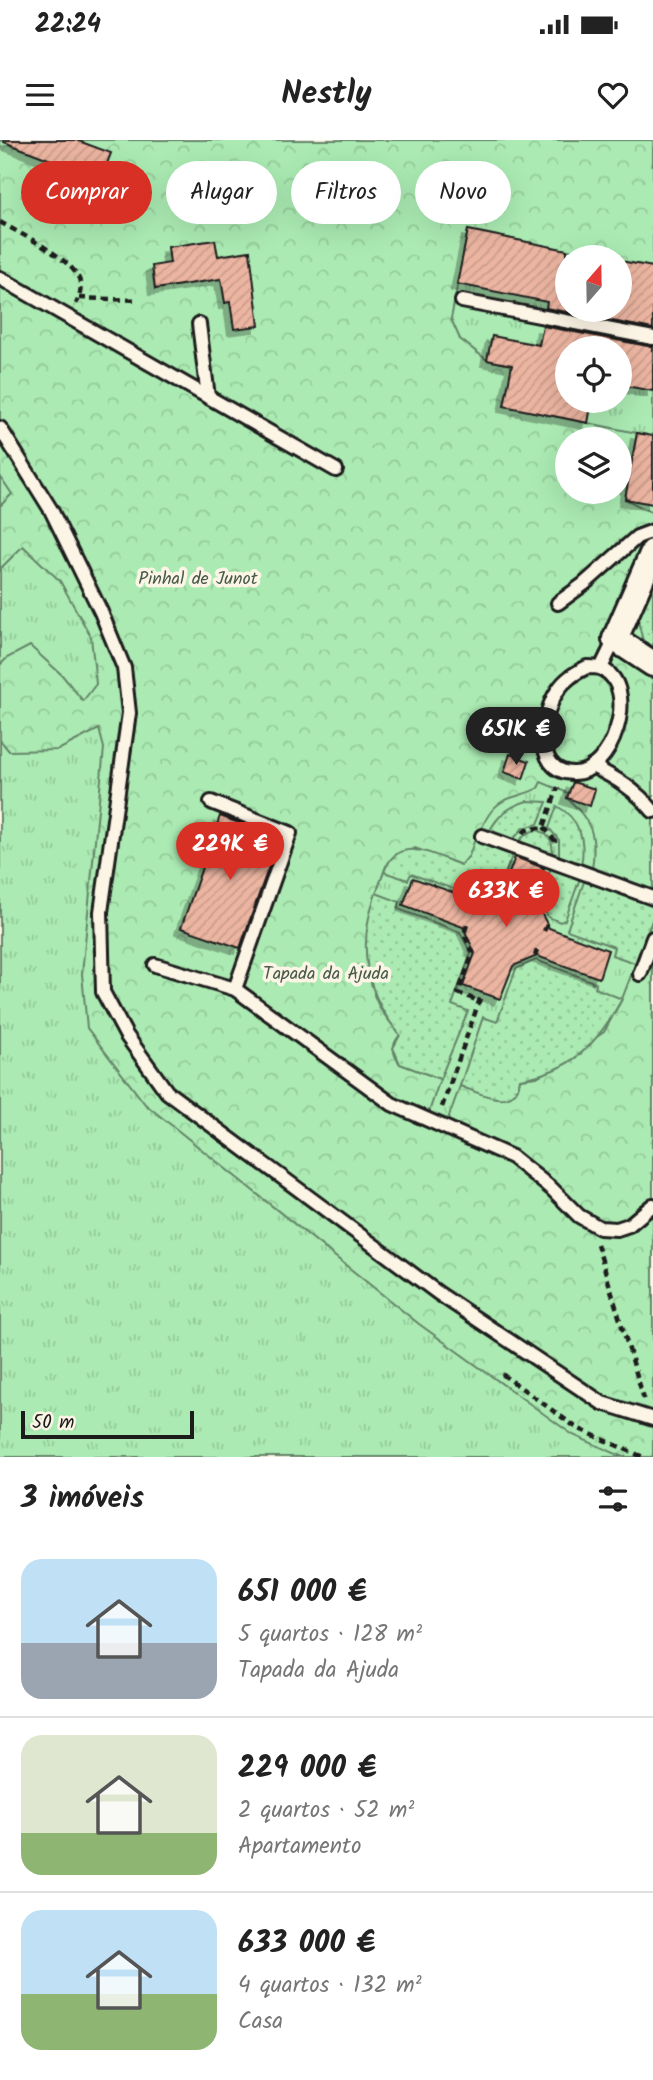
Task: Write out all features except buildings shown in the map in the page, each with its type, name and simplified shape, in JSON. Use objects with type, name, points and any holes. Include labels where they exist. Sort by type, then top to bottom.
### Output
[{"type":"street","points":[[653,552],[615,639],[653,664]]},
{"type":"lane","points":[[0,278],[337,470]]},
{"type":"lane","points":[[462,301],[653,338]]},
{"type":"lane","points":[[199,324],[208,397]]},
{"type":"lane","points":[[0,428],[51,510],[101,612],[124,668],[129,713],[102,912],[103,992],[125,1035],[167,1092],[438,1293],[602,1402],[651,1419]]},
{"type":"lane","points":[[558,603],[637,537],[653,531]]},
{"type":"lane","points":[[601,668],[615,639]]},
{"type":"lane","points":[[587,667],[601,668],[613,677],[619,692],[620,712],[616,733],[606,752],[592,766],[577,774],[563,773],[551,764],[545,749],[543,729],[548,708],[558,689],[572,675],[587,667]]},
{"type":"lane","points":[[592,766],[640,794],[653,811]]},
{"type":"lane","points":[[211,803],[290,833],[235,989]]},
{"type":"lane","points":[[482,836],[653,898]]},
{"type":"lane","points":[[640,974],[653,938]]},
{"type":"lane","points":[[155,965],[235,989],[392,1104],[512,1157],[552,1189],[579,1216],[600,1228],[617,1230],[629,1225],[653,1205]]},
{"type":"path","points":[[0,222],[69,264],[80,282],[79,298],[69,317]]},
{"type":"path","points":[[79,298],[138,300]]},
{"type":"path","points":[[513,848],[526,830],[544,827],[563,773]]},
{"type":"path","points":[[467,925],[464,934],[473,953],[458,993],[479,1001]]},
{"type":"path","points":[[437,1123],[482,993]]},
{"type":"path","points":[[590,1223],[651,1419]]},
{"type":"path","points":[[502,1374],[577,1428],[643,1457]]},
{"type":"green space","name":"Tapada da Ajuda","points":[[0,140],[653,140],[653,1457],[0,1457]]},
{"type":"green space","name":"Tapada da Ajuda","points":[[0,140],[653,140],[653,267],[632,263],[632,245],[555,245],[555,247],[468,230],[451,319],[460,339],[487,360],[512,365],[505,406],[608,427],[555,427],[555,504],[632,502],[653,513],[653,571],[643,641],[653,647],[653,891],[592,869],[594,847],[587,822],[567,798],[568,793],[541,782],[538,788],[507,799],[495,807],[486,819],[470,854],[461,865],[415,848],[386,866],[373,902],[374,995],[380,1009],[400,1035],[395,1042],[395,1056],[400,1064],[440,1079],[429,1112],[448,1119],[460,1086],[496,1098],[512,1095],[520,1079],[537,1077],[604,1032],[622,999],[653,918],[653,1457],[623,1457],[573,1435],[419,1324],[145,1104],[87,1028],[82,974],[104,748],[99,729],[58,750],[9,751],[0,740],[0,665],[7,658],[30,646],[62,675],[83,701],[96,684],[91,637],[60,581],[23,546],[0,569],[0,506],[12,494],[0,476]]},
{"type":"green space","name":"Tapada da Ajuda","points":[[632,432],[637,433],[632,460]]},
{"type":"green space","points":[[653,571],[653,647],[643,641],[636,613]]},
{"type":"green space","points":[[527,801],[547,802],[538,824],[523,828],[512,841],[489,832],[504,812]]},
{"type":"green space","points":[[557,806],[571,817],[580,831],[583,847],[581,865],[559,857],[559,840],[549,828]]},
{"type":"green space","points":[[538,830],[550,840],[552,855],[518,843],[526,834]]},
{"type":"green space","points":[[475,839],[513,853],[501,885],[476,897],[411,874],[408,880],[384,872],[390,860],[407,850],[428,853],[461,865],[469,856]]},
{"type":"green space","points":[[551,867],[580,878],[565,920],[560,922],[548,917],[540,900]]},
{"type":"green space","points":[[585,879],[653,905],[653,918],[635,963],[612,955],[614,947],[567,930]]},
{"type":"green space","points":[[376,893],[400,902],[398,909],[460,932],[471,953],[452,1005],[468,1011],[440,1079],[400,1064],[393,1048],[400,1035],[378,1002],[367,967],[367,931]]},
{"type":"green space","points":[[536,960],[596,983],[595,988],[622,999],[603,1029],[582,1053],[555,1069],[520,1079],[517,1089],[511,1095],[496,1098],[460,1086],[483,1017],[497,1022],[516,969]]},
{"type":"park label","name":"Pinhal de Junot","points":[[198,579]]}]
